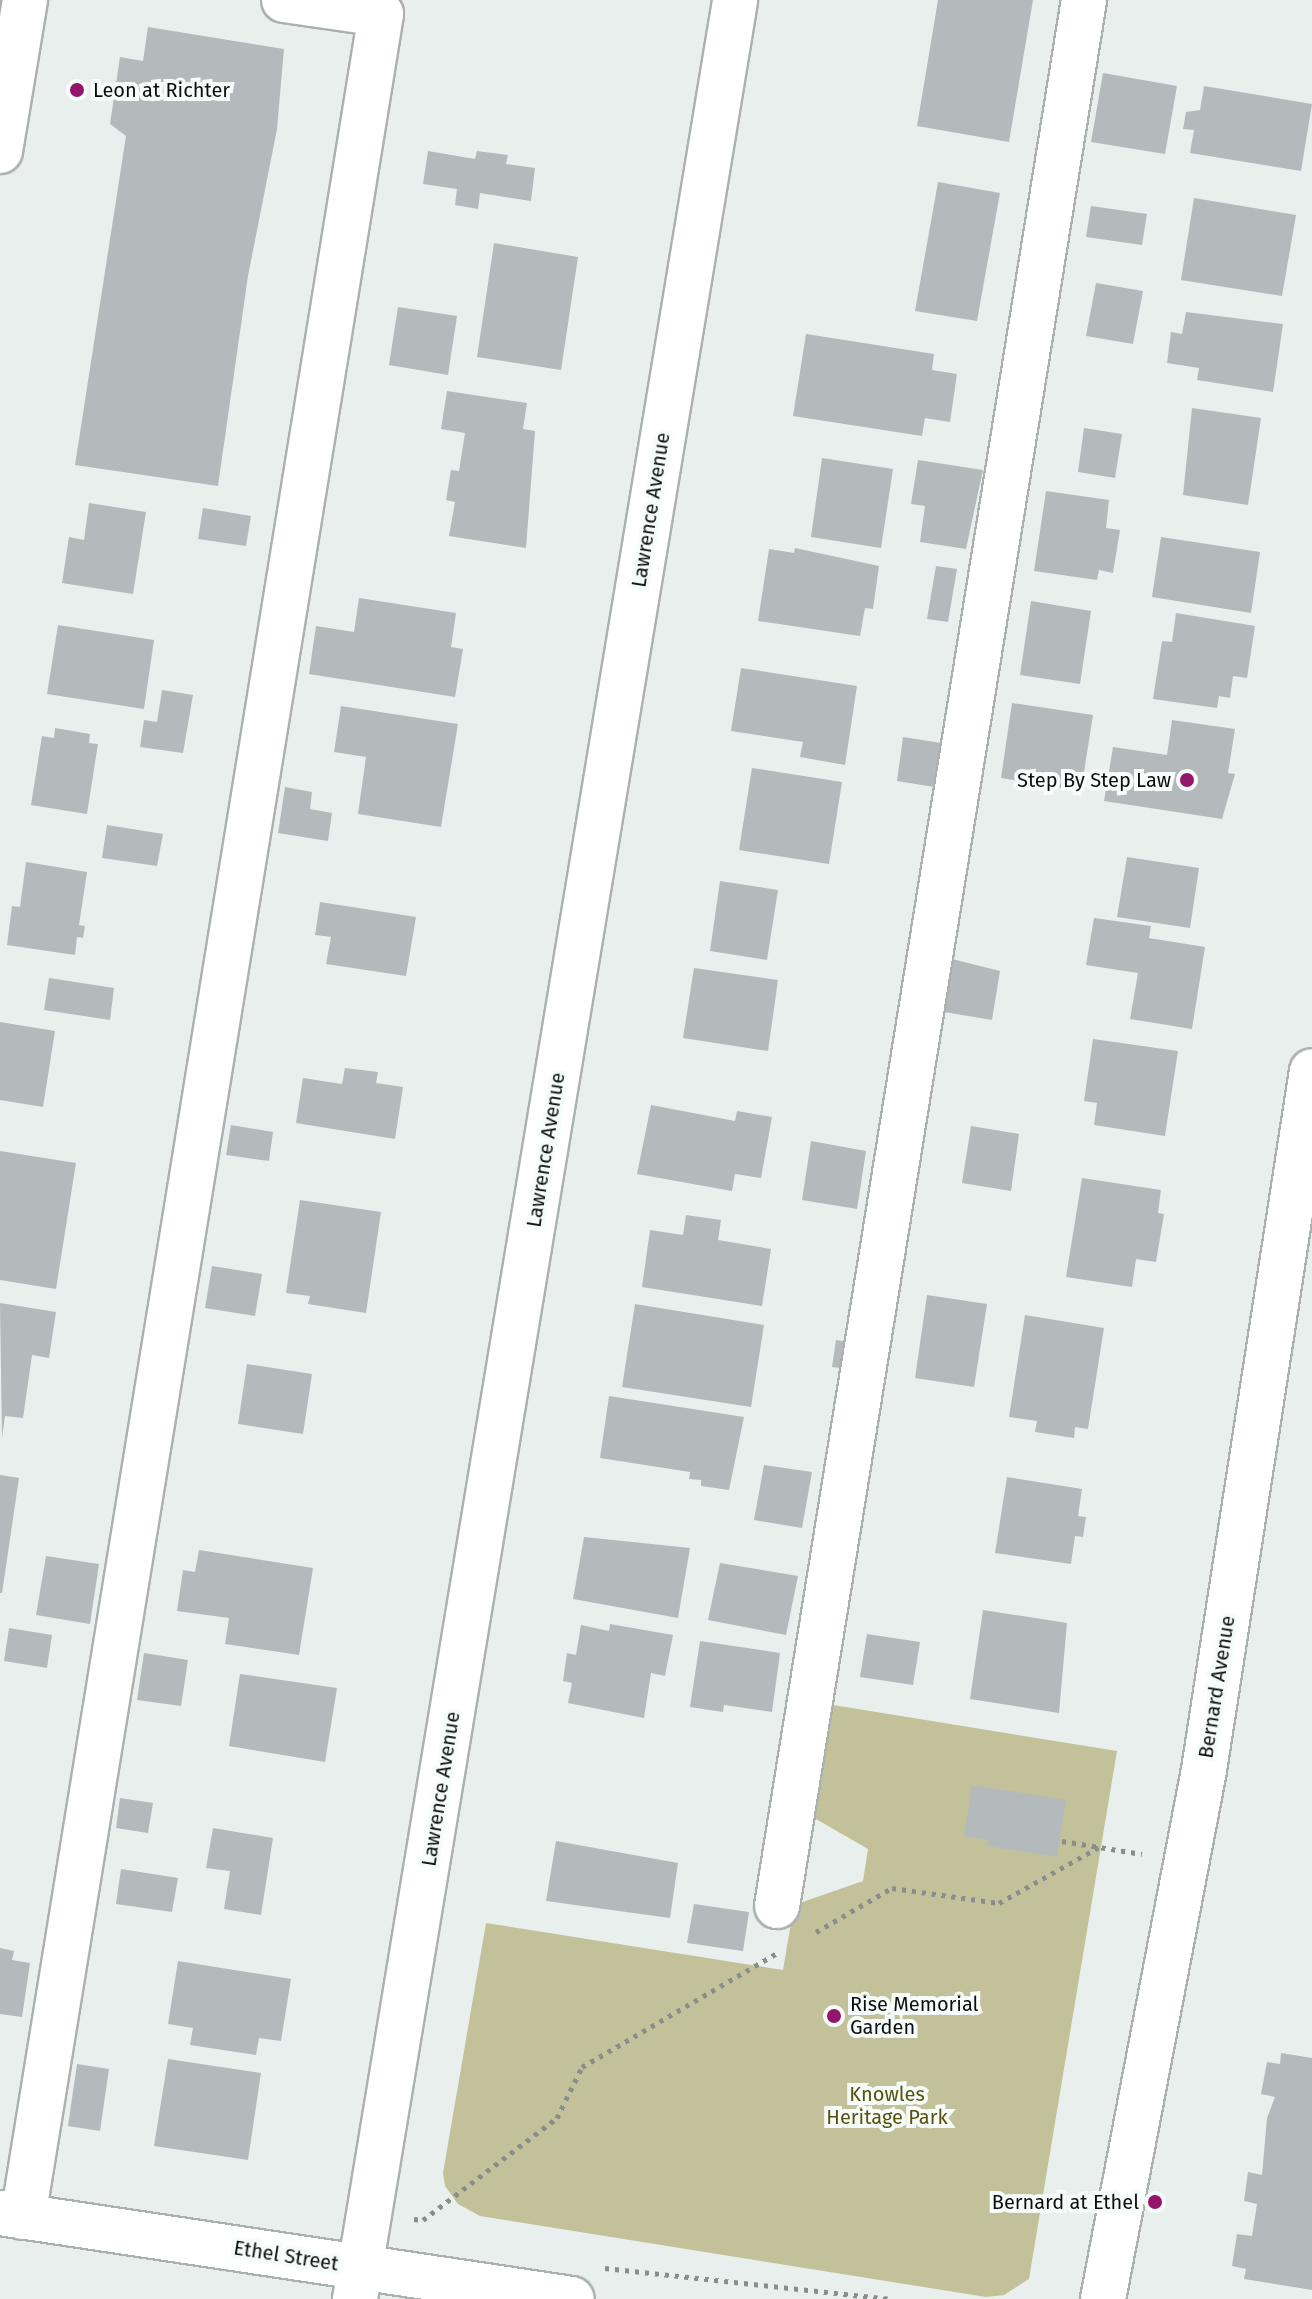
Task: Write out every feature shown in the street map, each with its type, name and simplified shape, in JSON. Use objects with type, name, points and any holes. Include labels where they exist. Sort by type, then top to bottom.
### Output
[{"type":"street","points":[[0,151],[25,0]]},
{"type":"street","points":[[12,2215],[381,14],[284,0]]},
{"type":"street","name":"Lawrence Avenue","points":[[357,2283],[735,0]]},
{"type":"street","points":[[777,1906],[1084,0]]},
{"type":"street","name":"Bernard Avenue","points":[[1103,2299],[1186,1861],[1312,1071]]},
{"type":"street","name":"Ethel Street","points":[[12,2215],[357,2283],[572,2299]]},
{"type":"path","points":[[1062,1841],[1186,1861]]},
{"type":"path","points":[[809,1935],[892,1888],[999,1903],[1099,1847]]},
{"type":"path","points":[[370,2211],[423,2220],[557,2118],[582,2067],[781,1951]]},
{"type":"green space","name":"Knowles Heritage Park","points":[[827,1704],[1117,1751],[1029,2279],[1004,2295],[986,2297],[480,2216],[458,2204],[445,2186],[443,2173],[486,1923],[783,1970],[794,1905],[863,1881],[868,1849],[809,1815]]},
{"type":"building","points":[[938,0],[1033,0],[1009,142],[917,126]]},
{"type":"building","points":[[148,27],[284,49],[277,129],[248,276],[218,486],[75,465],[126,136],[110,124],[120,57],[143,61]]},
{"type":"building","points":[[1103,73],[1177,86],[1165,154],[1091,142]]},
{"type":"building","points":[[1204,86],[1312,104],[1301,171],[1190,153],[1194,130],[1183,129],[1186,112],[1200,110]]},
{"type":"building","points":[[428,151],[475,159],[477,151],[508,155],[506,164],[535,168],[531,201],[480,193],[478,209],[455,205],[457,189],[423,184]]},
{"type":"building","points":[[938,182],[1000,193],[977,321],[915,311]]},
{"type":"building","points":[[1194,198],[1296,215],[1282,296],[1181,280]]},
{"type":"building","points":[[1091,206],[1147,214],[1142,245],[1086,237]]},
{"type":"building","points":[[494,243],[578,257],[561,370],[477,357]]},
{"type":"building","points":[[1096,283],[1143,291],[1133,344],[1086,336]]},
{"type":"building","points":[[398,307],[457,316],[448,375],[389,365]]},
{"type":"building","points":[[1186,312],[1283,324],[1273,392],[1197,380],[1199,368],[1167,363],[1171,332],[1182,334]]},
{"type":"building","points":[[806,334],[934,354],[932,370],[957,374],[950,422],[925,418],[922,436],[793,416]]},
{"type":"building","points":[[447,391],[527,403],[523,429],[535,431],[526,548],[449,536],[455,502],[446,500],[451,470],[459,471],[465,433],[441,429]]},
{"type":"building","points":[[1192,408],[1261,418],[1248,505],[1183,495]]},
{"type":"building","points":[[1084,428],[1122,434],[1115,478],[1078,472]]},
{"type":"building","points":[[822,458],[893,469],[881,548],[811,537]]},
{"type":"building","points":[[918,460],[983,470],[966,549],[920,542],[925,506],[911,504]]},
{"type":"building","points":[[1046,491],[1109,500],[1106,528],[1120,530],[1113,573],[1099,570],[1097,580],[1034,571]]},
{"type":"building","points":[[89,503],[146,512],[133,594],[62,583],[69,537],[84,540]]},
{"type":"building","points":[[203,508],[251,516],[246,546],[198,539]]},
{"type":"building","points":[[1161,537],[1260,552],[1251,613],[1152,597]]},
{"type":"building","points":[[795,548],[879,566],[873,609],[865,608],[860,636],[758,621],[769,549],[794,553]]},
{"type":"building","points":[[936,566],[957,569],[948,622],[927,619]]},
{"type":"building","points":[[359,598],[456,613],[451,647],[463,649],[455,697],[309,674],[316,626],[354,632]]},
{"type":"building","points":[[1031,601],[1091,611],[1080,684],[1020,675]]},
{"type":"building","points":[[1176,613],[1255,626],[1247,678],[1233,676],[1230,698],[1219,696],[1217,708],[1153,699],[1162,641],[1172,642]]},
{"type":"building","points":[[58,625],[154,640],[144,709],[47,694]]},
{"type":"building","points":[[741,668],[857,686],[845,765],[800,757],[803,742],[731,731]]},
{"type":"building","points":[[162,690],[193,695],[183,753],[140,747],[144,720],[157,722]]},
{"type":"building","points":[[1012,703],[1093,715],[1081,791],[1001,778]]},
{"type":"building","points":[[341,706],[458,724],[441,827],[358,814],[366,757],[334,752]]},
{"type":"building","points":[[1172,720],[1235,729],[1228,773],[1235,774],[1222,819],[1104,801],[1113,747],[1167,755]]},
{"type":"building","points":[[55,728],[90,734],[89,743],[98,744],[87,814],[31,805],[42,736],[54,738]]},
{"type":"building","points":[[903,737],[954,745],[946,789],[897,781]]},
{"type":"building","points":[[752,768],[842,782],[829,864],[739,850]]},
{"type":"building","points":[[285,787],[312,792],[310,809],[332,813],[328,841],[278,833]]},
{"type":"building","points":[[107,825],[163,834],[157,866],[102,858]]},
{"type":"building","points":[[1127,857],[1199,868],[1190,928],[1117,917]]},
{"type":"building","points":[[26,862],[87,872],[79,925],[85,926],[83,938],[77,937],[75,955],[7,945],[12,906],[20,907]]},
{"type":"building","points":[[720,881],[778,890],[767,960],[710,951]]},
{"type":"building","points":[[320,902],[416,917],[406,976],[326,964],[331,937],[315,935]]},
{"type":"building","points":[[1094,918],[1151,926],[1149,938],[1205,947],[1192,1029],[1130,1019],[1138,973],[1086,965]]},
{"type":"building","points":[[948,958],[1000,971],[992,1020],[938,1011]]},
{"type":"building","points":[[694,968],[778,980],[768,1051],[683,1038]]},
{"type":"building","points":[[49,978],[114,988],[110,1020],[44,1010]]},
{"type":"building","points":[[0,1022],[55,1031],[43,1107],[0,1100]]},
{"type":"building","points":[[1093,1039],[1178,1051],[1165,1136],[1094,1125],[1097,1103],[1084,1101]]},
{"type":"building","points":[[345,1068],[378,1072],[376,1083],[403,1087],[395,1139],[296,1123],[303,1078],[342,1084]]},
{"type":"building","points":[[651,1105],[735,1121],[737,1111],[772,1117],[761,1178],[735,1174],[732,1191],[637,1174]]},
{"type":"building","points":[[231,1125],[273,1132],[269,1161],[226,1155]]},
{"type":"building","points":[[971,1126],[1019,1134],[1011,1191],[962,1183]]},
{"type":"building","points":[[811,1141],[866,1151],[857,1209],[802,1200]]},
{"type":"building","points":[[0,1151],[76,1163],[56,1289],[0,1280]]},
{"type":"building","points":[[1082,1178],[1161,1190],[1158,1213],[1164,1214],[1156,1262],[1136,1259],[1132,1287],[1066,1277]]},
{"type":"building","points":[[300,1200],[381,1212],[366,1313],[308,1304],[310,1296],[286,1293]]},
{"type":"building","points":[[686,1215],[721,1220],[718,1240],[771,1249],[762,1306],[642,1287],[650,1230],[683,1235]]},
{"type":"building","points":[[212,1266],[262,1274],[255,1316],[205,1308]]},
{"type":"building","points":[[927,1295],[987,1304],[974,1387],[915,1378]]},
{"type":"building","points":[[0,1303],[56,1312],[49,1358],[32,1355],[23,1418],[5,1416],[2,1438]]},
{"type":"building","points":[[635,1304],[764,1325],[751,1407],[622,1387]]},
{"type":"building","points":[[1025,1315],[1104,1328],[1088,1429],[1075,1427],[1074,1438],[1035,1432],[1037,1421],[1009,1417]]},
{"type":"building","points":[[836,1340],[854,1343],[850,1369],[832,1367]]},
{"type":"building","points":[[247,1364],[312,1374],[303,1434],[238,1424]]},
{"type":"building","points":[[609,1396],[744,1417],[729,1490],[701,1486],[701,1480],[689,1479],[690,1472],[600,1458]]},
{"type":"building","points":[[764,1465],[812,1472],[802,1528],[754,1520]]},
{"type":"building","points":[[0,1475],[19,1478],[2,1593],[0,1593]]},
{"type":"building","points":[[1007,1477],[1082,1489],[1078,1516],[1086,1517],[1083,1537],[1075,1536],[1071,1564],[995,1553]]},
{"type":"building","points":[[584,1537],[690,1548],[678,1618],[573,1599]]},
{"type":"building","points":[[199,1550],[313,1568],[299,1655],[225,1644],[229,1618],[177,1611],[183,1570],[195,1572]]},
{"type":"building","points":[[46,1556],[99,1564],[90,1624],[36,1615]]},
{"type":"building","points":[[720,1563],[798,1576],[786,1635],[708,1620]]},
{"type":"building","points":[[983,1610],[1067,1623],[1059,1713],[970,1699]]},
{"type":"building","points":[[610,1624],[673,1635],[665,1676],[651,1673],[644,1718],[568,1703],[572,1683],[563,1681],[567,1653],[576,1655],[581,1625],[609,1631]]},
{"type":"building","points":[[9,1628],[52,1635],[47,1668],[4,1661]]},
{"type":"building","points":[[867,1634],[920,1642],[913,1685],[860,1677]]},
{"type":"building","points":[[700,1641],[780,1653],[772,1712],[724,1705],[723,1712],[690,1707]]},
{"type":"building","points":[[144,1653],[188,1660],[181,1706],[137,1700]]},
{"type":"building","points":[[240,1674],[337,1688],[325,1762],[229,1746]]},
{"type":"building","points":[[972,1785],[1066,1800],[1057,1857],[987,1846],[988,1840],[964,1836]]},
{"type":"building","points":[[120,1798],[153,1803],[148,1833],[116,1828]]},
{"type":"building","points":[[213,1828],[273,1838],[261,1915],[224,1909],[230,1871],[206,1868]]},
{"type":"building","points":[[556,1841],[678,1863],[670,1918],[546,1901]]},
{"type":"building","points":[[121,1869],[178,1878],[172,1912],[116,1904]]},
{"type":"building","points":[[694,1904],[749,1912],[743,1951],[687,1943]]},
{"type":"building","points":[[0,1948],[14,1951],[12,1960],[30,1963],[22,2017],[0,2014]]},
{"type":"building","points":[[178,1961],[291,1979],[281,2041],[259,2038],[256,2055],[190,2045],[193,2028],[168,2024]]},
{"type":"building","points":[[1281,2053],[1312,2058],[1312,2290],[1244,2279],[1246,2269],[1232,2266],[1237,2234],[1252,2236],[1257,2204],[1244,2201],[1248,2172],[1262,2175],[1267,2118],[1275,2097],[1261,2094],[1267,2062],[1280,2064]]},
{"type":"building","points":[[168,2059],[261,2073],[248,2160],[154,2146]]},
{"type":"building","points":[[77,2064],[109,2069],[100,2131],[68,2126]]},
{"type":"place","name":"Leon at Richter","points":[[77,90]]},
{"type":"place","name":"Step By Step Law","points":[[1187,780]]},
{"type":"place","name":"Rise Memorial Garden","points":[[834,2016]]},
{"type":"place","name":"Bernard at Ethel","points":[[1155,2202]]}]
